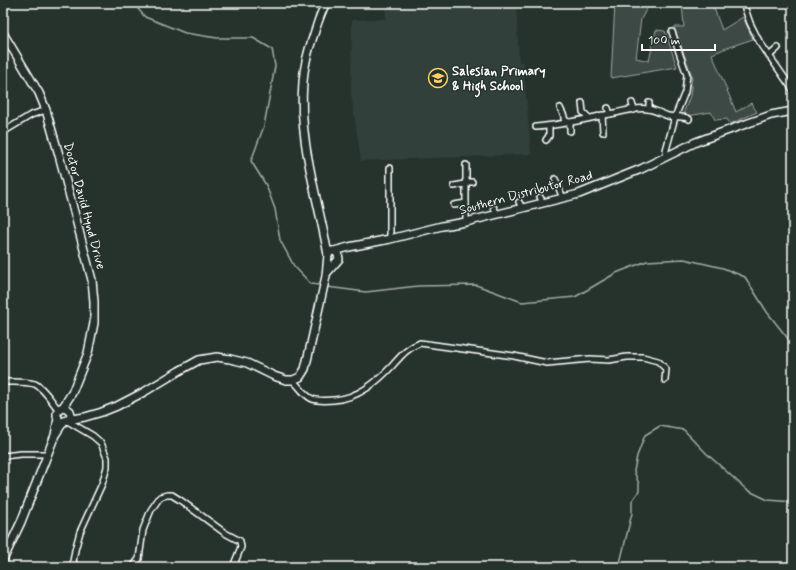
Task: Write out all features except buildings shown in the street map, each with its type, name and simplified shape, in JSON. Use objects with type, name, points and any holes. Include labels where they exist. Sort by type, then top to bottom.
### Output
[{"type":"street","points":[[64,420],[86,418],[117,406],[199,360],[217,357],[230,359],[247,363],[286,380],[293,380],[300,377],[305,369],[326,275],[333,256],[325,239],[308,161],[302,108],[303,80],[310,48],[320,14],[326,3]]},
{"type":"street","points":[[743,3],[750,23],[759,41],[793,90]]},
{"type":"street","points":[[670,157],[666,150],[675,117],[685,92],[687,75],[672,32]]},
{"type":"street","name":"Doctor David Hynd Drive","points":[[3,33],[39,93],[46,110],[92,280],[94,323],[88,353],[72,393],[61,408]]},
{"type":"street","points":[[769,56],[778,48]]},
{"type":"street","points":[[632,103],[634,116]]},
{"type":"street","points":[[649,103],[649,109]]},
{"type":"street","points":[[582,104],[583,112],[589,118]]},
{"type":"street","points":[[560,108],[564,119],[569,122]]},
{"type":"street","points":[[608,108],[610,114]]},
{"type":"street","points":[[536,127],[549,126],[633,110],[649,109],[658,114],[675,117],[685,116],[689,119]]},
{"type":"street","points":[[3,132],[31,115],[46,110]]},
{"type":"street","name":"Southern Distributor Road","points":[[333,256],[349,247],[466,222],[496,211],[506,215],[520,205],[563,200],[583,195],[645,170],[745,123],[775,114],[793,111]]},
{"type":"street","points":[[602,115],[603,132]]},
{"type":"street","points":[[569,122],[570,131]]},
{"type":"street","points":[[546,140],[549,136],[549,126]]},
{"type":"street","points":[[466,165],[466,222]]},
{"type":"street","points":[[390,168],[390,239]]},
{"type":"street","points":[[555,179],[563,200]]},
{"type":"street","points":[[454,186],[472,182]]},
{"type":"street","points":[[454,205],[466,203]]},
{"type":"street","points":[[293,380],[309,398],[318,400],[337,399],[354,395],[365,390],[382,377],[406,350],[420,343],[514,356],[548,363],[590,359],[609,360],[627,357],[643,357],[658,361],[666,369],[665,380]]},
{"type":"street","points":[[3,382],[35,384],[61,408],[68,408],[70,412],[86,418]]},
{"type":"street","name":"Doctor David Hynd Drive","points":[[70,412],[72,393]]},
{"type":"street","points":[[61,408],[57,414],[64,420],[93,436],[100,443],[108,458],[102,484],[80,532],[75,550],[74,562],[77,567]]},
{"type":"street","points":[[3,560],[21,522],[55,435],[64,420],[70,416],[70,412]]},
{"type":"street","points":[[3,456],[48,454]]},
{"type":"street","points":[[133,567],[139,559],[143,530],[151,510],[160,497],[167,495],[172,495],[180,500],[225,533],[240,541],[241,547],[233,567]]},
{"type":"shaded area","name":"Salesian Primary & High School","points":[[385,3],[516,3],[519,62],[523,62],[531,154],[361,161],[351,93],[352,20],[386,19]]},
{"type":"shaded area","points":[[615,3],[650,3],[641,19],[636,58],[649,61],[656,30],[665,31],[677,67],[611,78]]},
{"type":"shaded area","points":[[682,3],[712,3],[722,30],[743,17],[753,39],[712,54],[736,112],[751,103],[757,112],[730,124],[727,119],[715,120],[711,112],[682,117],[690,96],[692,76],[674,27],[684,27]]},
{"type":"waterway","points":[[133,3],[145,17],[185,33],[217,38],[253,38],[272,49],[275,66],[264,126],[251,161],[266,185],[275,209],[280,240],[294,266],[311,284],[319,285]]},
{"type":"waterway","points":[[327,287],[366,292],[418,286],[476,285],[522,302],[575,297],[616,273],[647,261],[684,259],[723,268],[745,277],[767,312],[793,345]]},
{"type":"waterway","points":[[619,567],[632,513],[632,501],[639,491],[639,484],[634,471],[637,456],[645,435],[660,426],[684,430],[707,454],[747,490],[768,500],[793,502]]},
{"type":"place","name":"Salesian Primary & High School","points":[[438,78]]}]
